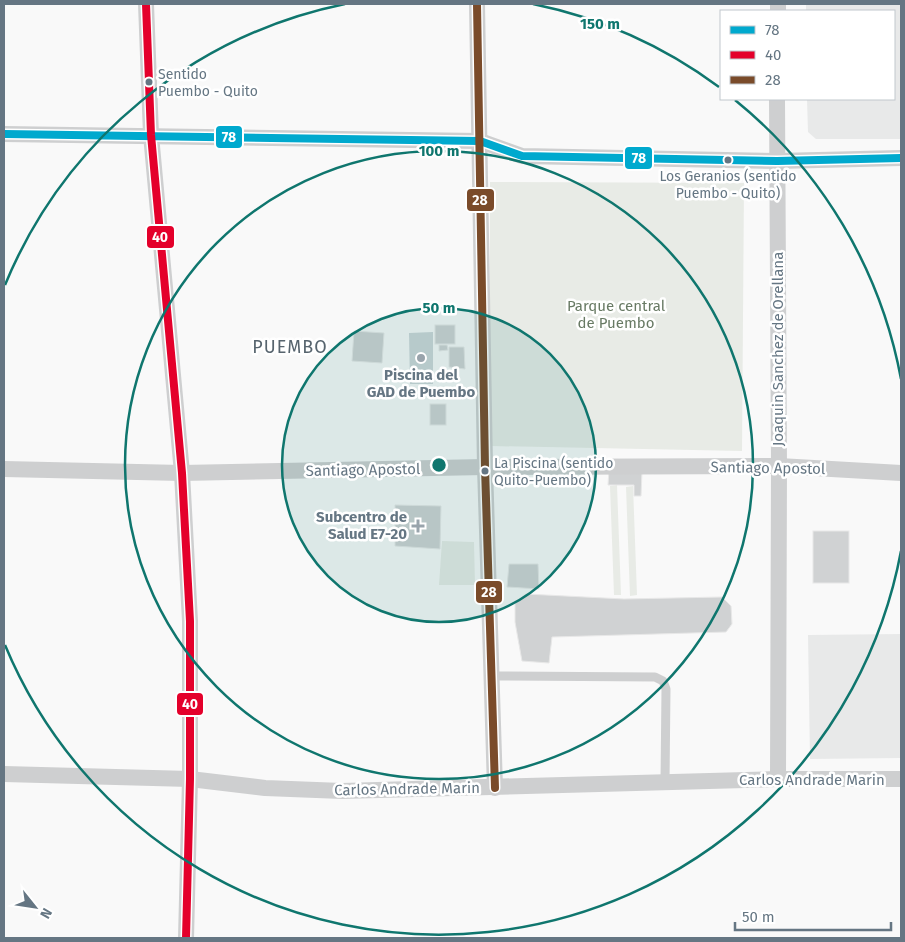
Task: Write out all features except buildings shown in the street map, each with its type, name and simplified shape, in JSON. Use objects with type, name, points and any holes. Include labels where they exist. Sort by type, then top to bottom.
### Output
[{"type":"street","points":[[146,4],[151,135],[182,473],[190,621],[190,779],[186,938]]},
{"type":"street","points":[[477,4],[485,467],[495,788]]},
{"type":"street","name":"Joaquin Sanchez de Orellana","points":[[777,100],[778,779]]},
{"type":"street","points":[[4,134],[480,141],[522,156],[777,161],[901,158]]},
{"type":"street","name":"Santiago Apostol","points":[[4,469],[182,473],[485,467],[779,466],[901,472]]},
{"type":"street","name":"Carlos Andrade Marin","points":[[4,774],[190,779],[265,788],[342,791],[778,779],[901,779]]},
{"type":"lane","points":[[492,676],[655,677],[663,682],[666,689],[665,782]]},
{"type":"shaded area","points":[[806,4],[901,4],[901,139],[816,139],[808,132],[807,100],[895,100],[895,10],[806,10]]},
{"type":"shaded area","name":"Piscina del GAD de Puembo","points":[[433,332],[433,384],[410,384],[409,333]]},
{"type":"shaded area","points":[[901,634],[901,758],[810,759],[808,635]]},
{"type":"green space","name":"Parque central de Puembo","points":[[490,182],[744,183],[742,451],[490,446]]},
{"type":"green space","points":[[617,485],[621,595],[614,595],[610,486]]},
{"type":"green space","points":[[633,486],[637,595],[630,596],[626,487]]},
{"type":"green space","points":[[442,541],[474,542],[475,585],[439,585]]},
{"type":"transit line","name":"40","points":[[146,4],[151,135],[182,473],[190,621],[190,779],[186,938]]},
{"type":"transit line","name":"28","points":[[477,4],[485,467],[495,788]]},
{"type":"transit line","name":"78","points":[[4,134],[480,141],[522,156],[777,161],[901,158]]},
{"type":"place","name":"Sentido Puembo - Quito","points":[[149,82]]},
{"type":"place","name":"Los Geranios (sentido Puembo - Quito)","points":[[728,160]]},
{"type":"place","name":"Piscina del GAD de Puembo","points":[[421,358]]},
{"type":"place","name":"La Piscina (sentido Quito-Puembo)","points":[[485,471]]},
{"type":"place","name":"Subcentro de Salud E7-20","points":[[418,526]]},
{"type":"district","name":"PUEMBO","points":[[290,347]]}]
